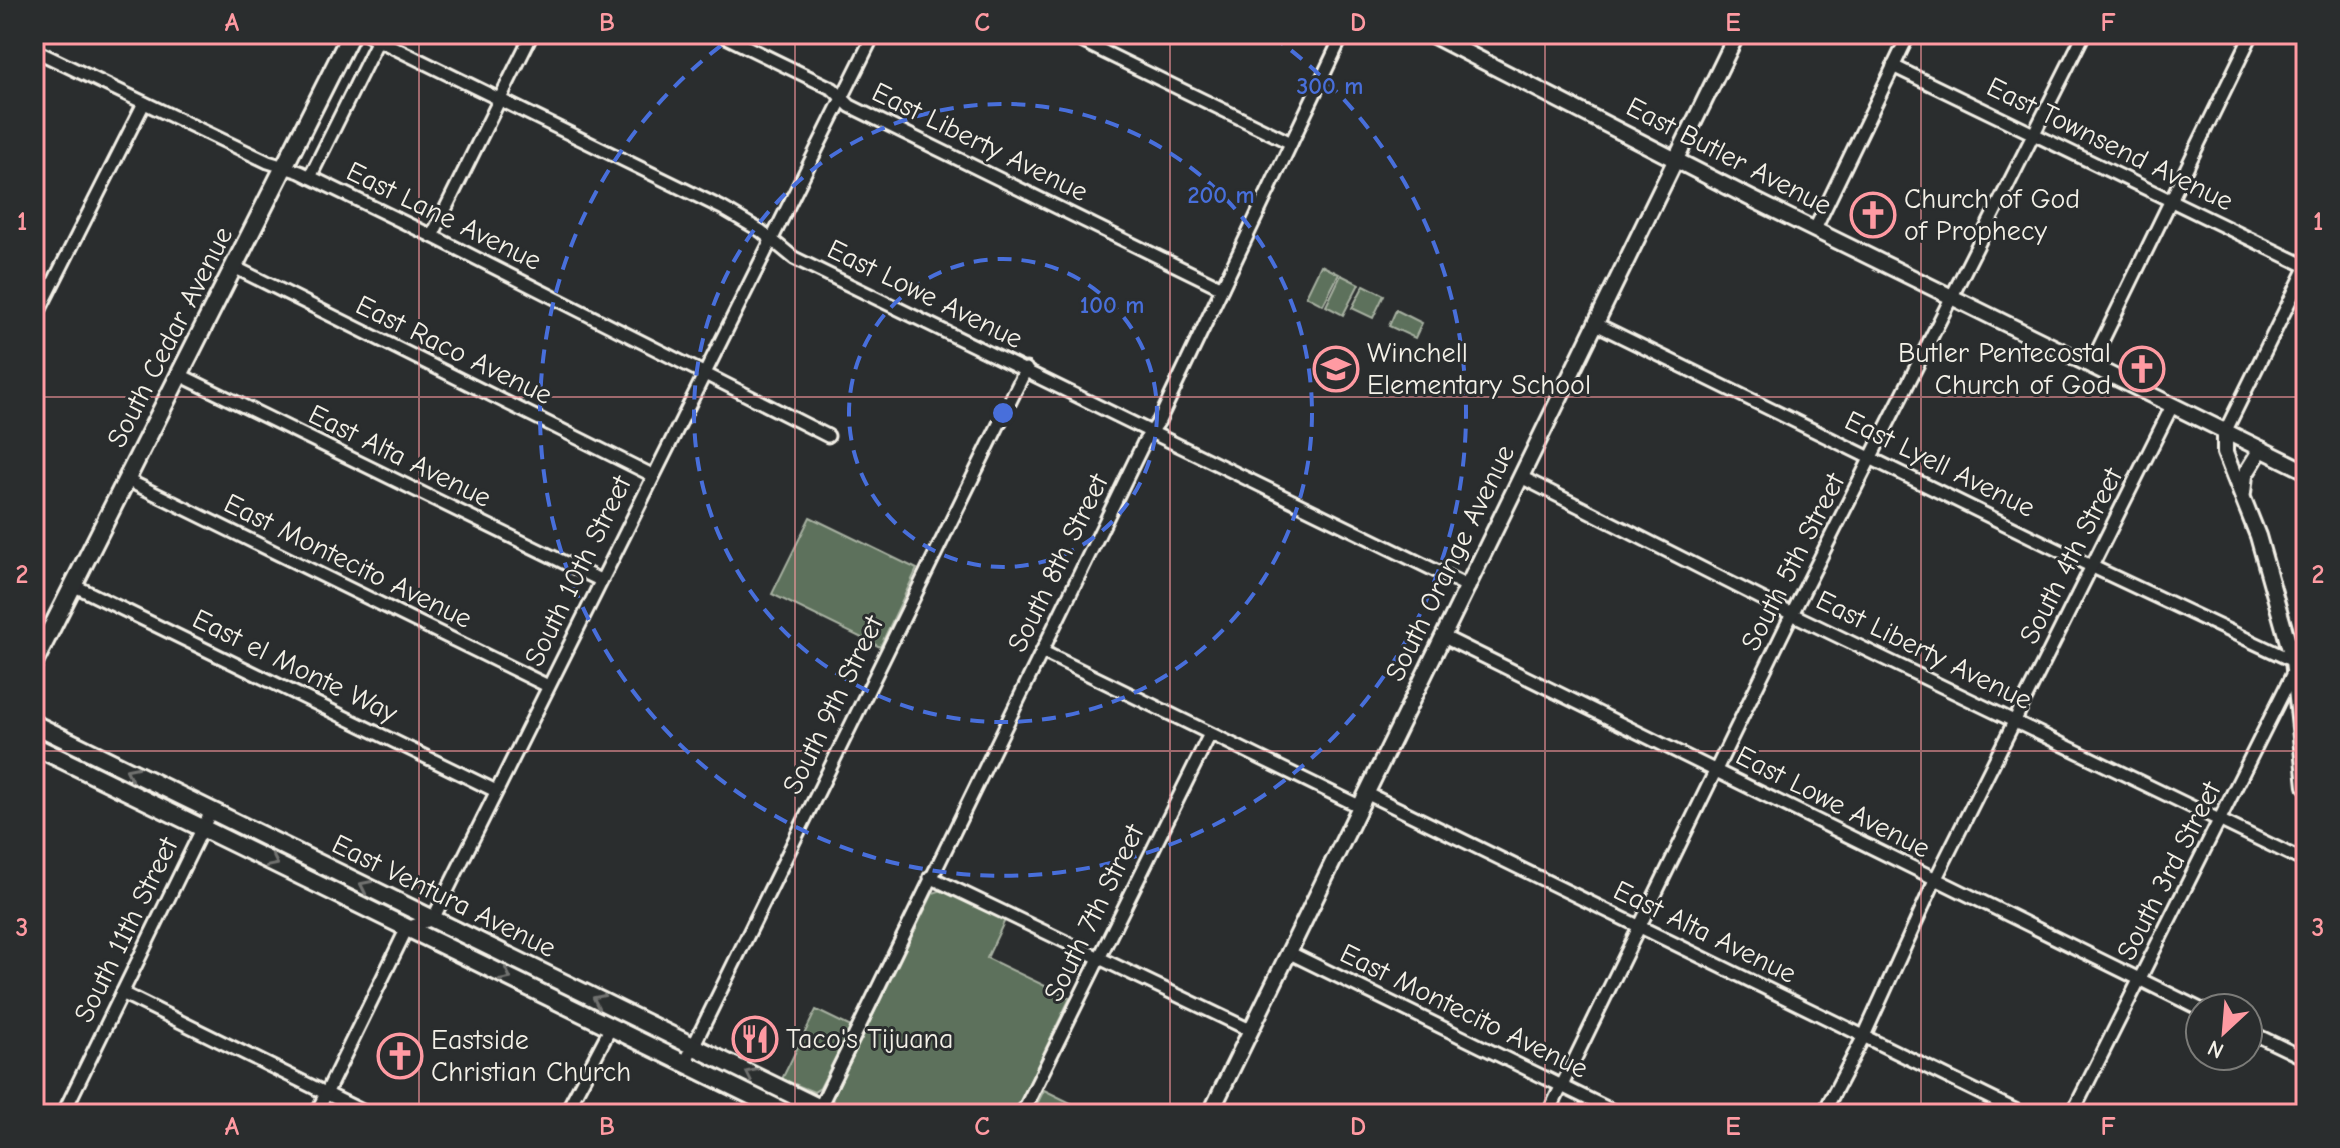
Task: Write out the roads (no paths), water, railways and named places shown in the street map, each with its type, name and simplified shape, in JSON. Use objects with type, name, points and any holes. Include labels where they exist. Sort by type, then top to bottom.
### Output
[{"type":"main road","name":"South Cedar Avenue","points":[[34,663],[351,34]]},
{"type":"main road","name":"East Ventura Avenue","points":[[34,724],[823,1112]]},
{"type":"main road","name":"East Ventura Avenue","points":[[34,746],[789,1114]]},
{"type":"street","name":"East Lowe Avenue","points":[[366,34],[380,37],[722,208],[794,258],[1469,587]]},
{"type":"street","points":[[432,236],[532,34]]},
{"type":"street","name":"East Liberty Avenue","points":[[720,34],[842,97],[850,106],[1222,288]]},
{"type":"street","name":"South 10th Street","points":[[433,919],[874,34]]},
{"type":"street","points":[[1067,34],[1291,143]]},
{"type":"street","name":"South 8th Street","points":[[823,1112],[930,877],[1152,431],[1343,34]]},
{"type":"street","name":"East Butler Avenue","points":[[1430,34],[1541,88],[1676,160],[2306,471]]},
{"type":"street","name":"South Orange Avenue","points":[[1214,1113],[1250,1030],[1523,478],[1737,34]]},
{"type":"street","points":[[1815,229],[1909,34]]},
{"type":"street","name":"South 5th Street","points":[[1548,1114],[1792,614],[1954,298],[2084,34]]},
{"type":"street","points":[[2090,366],[2252,34]]},
{"type":"street","points":[[310,177],[380,37]]},
{"type":"street","name":"East Lane Avenue","points":[[34,50],[432,236],[705,371],[828,436]]},
{"type":"street","name":"East Townsend Avenue","points":[[1893,66],[2306,267]]},
{"type":"street","points":[[34,321],[144,103]]},
{"type":"street","name":"East Raco Avenue","points":[[234,267],[652,475]]},
{"type":"street","points":[[2306,267],[2225,432],[2225,453],[2266,561],[2298,665],[2306,786]]},
{"type":"street","name":"East Lyell Avenue","points":[[1596,324],[2298,665]]},
{"type":"street","name":"South 9th Street","points":[[685,1063],[1026,369]]},
{"type":"street","name":"East Alta Avenue","points":[[180,375],[600,580]]},
{"type":"street","name":"South 4th Street","points":[[1823,1114],[1864,1036],[1935,880],[2172,406]]},
{"type":"street","points":[[2242,494],[2245,475],[2261,449]]},
{"type":"street","name":"East Liberty Avenue","points":[[1523,478],[1792,614],[2306,862]]},
{"type":"street","name":"East Montecito Avenue","points":[[127,480],[548,686]]},
{"type":"street","name":"East el Monte Way","points":[[73,585],[496,791]]},
{"type":"street","name":"East Lowe Avenue","points":[[1444,637],[2184,1001]]},
{"type":"street","name":"South 3rd Street","points":[[2072,1114],[2306,647]]},
{"type":"street","name":"East Alta Avenue","points":[[1043,652],[1210,734],[1641,927],[2023,1114]]},
{"type":"street","name":"South 7th Street","points":[[1022,1114],[1210,734]]},
{"type":"street","name":"South 11th Street","points":[[63,1114],[211,811]]},
{"type":"street","points":[[930,877],[1250,1030]]},
{"type":"street","points":[[316,1114],[407,928],[433,919]]},
{"type":"street","name":"East Montecito Avenue","points":[[1288,952],[1619,1114]]},
{"type":"street","points":[[122,993],[368,1114]]},
{"type":"street","points":[[565,1114],[611,1027]]},
{"type":"street","points":[[2264,1039],[2306,1059]]},
{"type":"place","name":"Church of God of Prophecy","points":[[1873,215]]},
{"type":"place","name":"Winchell Elementary School","points":[[1336,369]]},
{"type":"place","name":"Butler Pentecostal Church of God","points":[[2142,369]]},
{"type":"place","name":"Taco's Tijuana","points":[[755,1039]]},
{"type":"place","name":"Eastside Christian Church","points":[[400,1056]]}]
